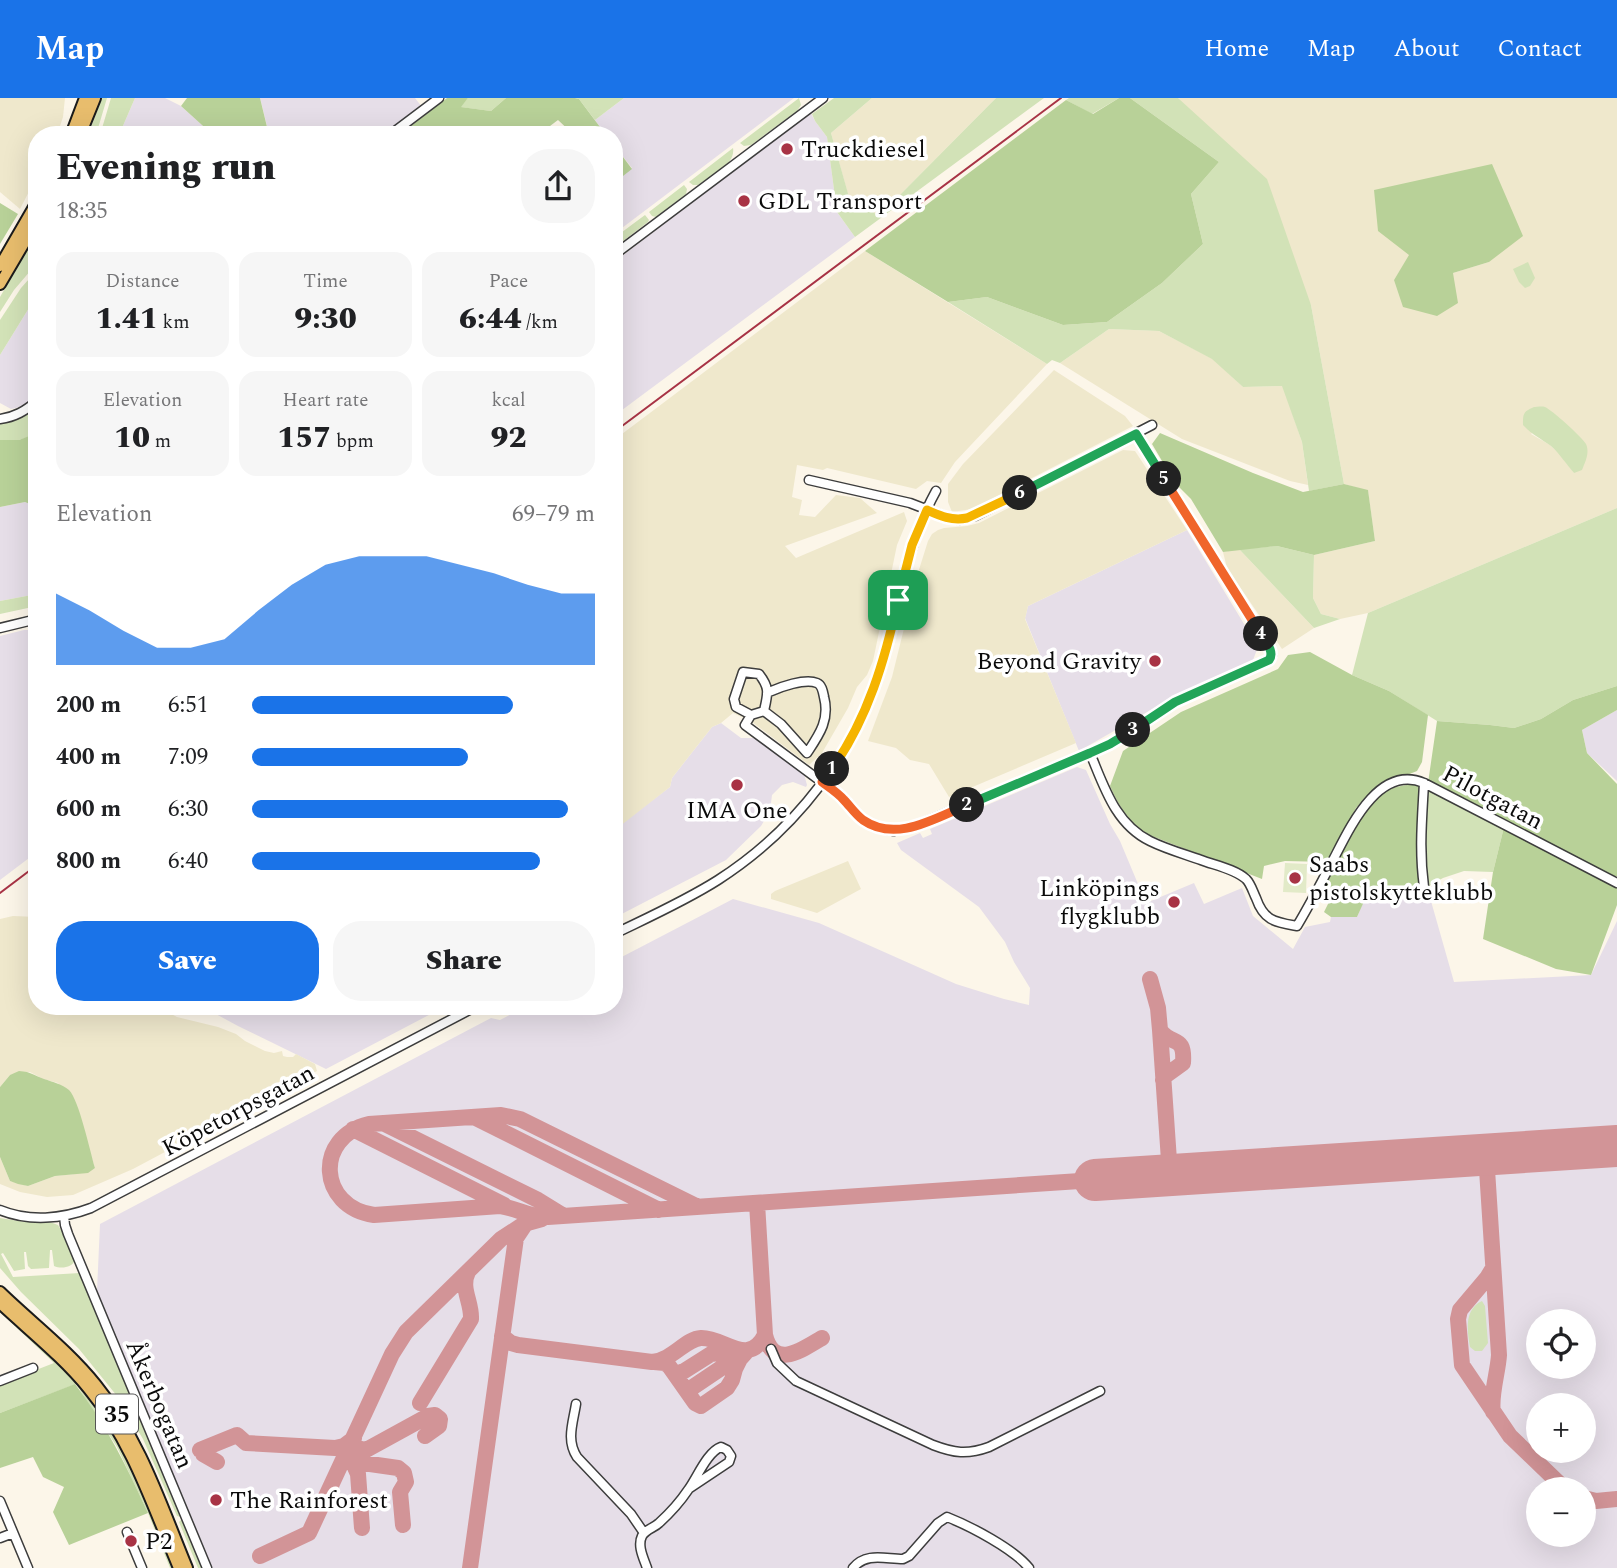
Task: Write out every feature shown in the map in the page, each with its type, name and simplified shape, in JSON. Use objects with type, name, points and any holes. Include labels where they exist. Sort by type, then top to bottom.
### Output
[{"type":"main road","points":[[74,126],[85,98]]},
{"type":"main road","points":[[84,126],[95,98]]},
{"type":"main road","points":[[0,266],[28,218]]},
{"type":"main road","points":[[0,284],[28,236]]},
{"type":"main road","name":"35","points":[[0,1292],[80,1367],[109,1402],[141,1458],[187,1568]]},
{"type":"main road","name":"35","points":[[0,1303],[74,1372],[112,1420],[134,1462],[179,1568]]},
{"type":"street","points":[[405,126],[439,98]]},
{"type":"street","points":[[806,98],[812,106]]},
{"type":"street","points":[[623,248],[823,98]]},
{"type":"street","points":[[0,419],[11,418],[28,408]]},
{"type":"street","points":[[809,480],[909,503],[942,517],[959,520],[975,516],[1152,425]]},
{"type":"street","points":[[764,711],[751,715],[745,725],[838,794],[866,822],[894,831],[920,824],[1090,753],[1123,737],[1175,702],[1269,660],[1272,655],[1261,635],[1136,434]]},
{"type":"street","points":[[623,929],[704,888],[730,871],[781,829],[822,782],[855,733],[872,695],[912,545],[936,491]]},
{"type":"street","points":[[0,628],[28,621]]},
{"type":"street","points":[[751,715],[736,707],[734,699],[743,671],[759,674],[766,682],[769,692],[764,711]]},
{"type":"street","points":[[764,711],[781,724],[807,753],[825,722],[826,704],[820,685],[816,682],[786,685],[769,692]]},
{"type":"street","name":"Pilotgatan","points":[[1090,753],[1113,807],[1129,826],[1160,846],[1246,879],[1263,914],[1278,923],[1297,926],[1366,803],[1389,784],[1404,780],[1414,779],[1424,783],[1617,883]]},
{"type":"street","points":[[1424,783],[1420,838],[1424,887]]},
{"type":"street","name":"Köpetorpsgatan","points":[[3,1212],[38,1218],[82,1212],[460,1015]]},
{"type":"street","name":"Åkerbogatan","points":[[64,1216],[68,1234],[207,1568]]},
{"type":"street","points":[[771,1349],[777,1363],[796,1381],[933,1445],[958,1453],[989,1447],[1100,1391]]},
{"type":"street","points":[[0,1381],[33,1368]]},
{"type":"street","points":[[576,1404],[570,1437],[573,1450],[631,1514],[644,1533]]},
{"type":"street","points":[[647,1568],[640,1546],[644,1533],[664,1519],[690,1488],[713,1450],[721,1447],[727,1450],[730,1455],[729,1462],[690,1488]]},
{"type":"street","points":[[0,1501],[28,1568]]},
{"type":"street","points":[[853,1568],[866,1558],[904,1559],[947,1517],[1010,1551],[1029,1568]]},
{"type":"street","points":[[127,1532],[142,1568]]},
{"type":"street","points":[[0,1538],[13,1533]]},
{"type":"shaded area","points":[[0,98],[65,98],[60,126],[28,126],[28,193],[20,209],[0,192]]},
{"type":"shaded area","points":[[135,98],[165,98],[181,106],[203,126],[123,126]]},
{"type":"shaded area","points":[[260,98],[415,98],[422,107],[397,126],[267,126]]},
{"type":"shaded area","points":[[624,98],[794,98],[623,227],[623,176],[632,168],[623,156],[623,126],[599,126],[595,120]]},
{"type":"shaded area","points":[[872,98],[996,98],[879,216],[849,198],[831,133]]},
{"type":"shaded area","points":[[1178,98],[1617,98],[1617,508],[1368,613],[1340,619],[1321,614],[1313,598],[1314,555],[1375,541],[1368,491],[1344,484],[1311,305]],"holes":[[[1410,255],[1489,262],[1453,273],[1394,280]],[[1553,413],[1561,420],[1574,473],[1550,445],[1531,434]]]},
{"type":"shaded area","points":[[811,113],[827,137],[837,212],[855,237],[623,409],[623,255]]},
{"type":"shaded area","points":[[865,251],[1047,364],[955,462],[941,483],[927,481],[916,489],[827,468],[823,470],[797,465],[792,497],[802,500],[799,515],[815,517],[836,495],[860,498],[877,513],[785,546],[796,558],[904,512],[907,521],[897,545],[873,661],[867,675],[857,687],[822,753],[809,765],[752,722],[733,713],[712,727],[672,778],[670,787],[623,824],[623,433]]},
{"type":"shaded area","points":[[28,310],[28,402],[20,407],[11,409],[0,403],[0,355]]},
{"type":"shaded area","points":[[1109,329],[1159,331],[1213,359],[1243,387],[1283,386],[1302,442],[1308,485],[1290,481],[1182,439],[1060,363]]},
{"type":"shaded area","points":[[1054,370],[1125,416],[1133,426],[972,509],[952,512],[948,502],[948,484],[963,464]]},
{"type":"shaded area","points":[[1123,450],[1135,451],[1187,530],[1028,606],[1025,619],[1076,743],[949,797],[929,764],[910,760],[896,748],[868,741],[892,677],[928,541],[938,530],[979,523]]},
{"type":"shaded area","points":[[28,503],[28,596],[0,601],[0,507]]},
{"type":"shaded area","points":[[1187,530],[1258,647],[1253,660],[1163,703],[1079,751],[1025,618],[1028,606]]},
{"type":"shaded area","points":[[1239,549],[1314,628],[1282,649],[1227,568],[1223,552]]},
{"type":"shaded area","points":[[28,630],[28,859],[0,880],[0,636]]},
{"type":"shaded area","points":[[1617,710],[1617,781],[1587,753],[1582,730]]},
{"type":"shaded area","points":[[721,723],[741,738],[759,740],[804,774],[807,785],[806,787],[793,782],[782,785],[772,795],[770,811],[761,826],[726,860],[623,913],[623,822],[670,787],[672,778],[712,727]]},
{"type":"shaded area","points":[[1077,767],[1086,770],[1146,903],[1194,883],[1204,904],[1242,888],[1253,916],[1293,949],[1305,927],[1330,922],[1331,917],[1357,917],[1370,886],[1427,887],[1454,982],[1591,975],[1617,921],[1617,1568],[212,1568],[97,1291],[100,1224],[491,1018],[500,1020],[510,1015],[623,1015],[623,956],[733,899],[819,923],[956,984],[1029,1005],[1030,988],[1005,942],[979,907],[901,850],[897,843],[920,833],[923,838],[932,834],[930,829]]},
{"type":"shaded area","points":[[848,861],[861,889],[817,913],[771,899],[771,894],[775,891]]},
{"type":"shaded area","points":[[28,917],[28,1015],[173,1015],[236,1034],[265,1051],[282,1051],[283,1056],[287,1057],[296,1054],[315,1064],[317,1071],[133,1169],[73,1195],[47,1197],[20,1192],[0,1184],[0,1157],[10,1181],[28,1186],[55,1176],[95,1168],[88,1146],[58,1083],[30,1072],[10,1075],[0,1087],[0,919]]},
{"type":"shaded area","points":[[218,1015],[429,1015],[326,1069]]},
{"type":"green space","points":[[102,98],[107,98],[99,126],[91,126]]},
{"type":"green space","points":[[111,98],[135,98],[123,126],[103,126]]},
{"type":"green space","points":[[187,98],[260,98],[267,126],[203,126],[181,106]]},
{"type":"green space","points":[[447,98],[468,98],[461,107],[491,111],[506,98],[575,98],[579,99],[599,126],[564,126],[558,120],[550,126],[411,126]]},
{"type":"green space","points":[[468,98],[506,98],[491,111],[460,107]]},
{"type":"green space","points":[[575,98],[624,98],[595,120],[579,99]]},
{"type":"green space","points":[[799,98],[801,105],[797,111],[751,145],[744,146],[740,143]]},
{"type":"green space","points":[[834,98],[872,98],[831,133],[849,197],[879,216],[996,98],[1044,98],[855,237],[837,212],[827,137],[812,114]]},
{"type":"green space","points":[[1119,98],[1092,114],[1066,100]]},
{"type":"green space","points":[[1119,98],[1130,98],[1219,162],[1191,194],[1203,244],[1162,283],[1107,322],[1063,325],[987,297],[948,302],[865,251],[1066,100],[1093,114]]},
{"type":"green space","points":[[1130,98],[1178,98],[1267,179],[1311,305],[1344,484],[1309,491],[1302,442],[1282,386],[1243,387],[1212,359],[1159,331],[1109,329],[1060,363],[1052,360],[1047,364],[948,302],[987,297],[1063,325],[1107,322],[1162,283],[1203,244],[1191,194],[1219,162]]},
{"type":"green space","points":[[733,148],[730,160],[721,170],[698,185],[689,182]]},
{"type":"green space","points":[[623,157],[632,169],[623,176]]},
{"type":"green space","points":[[1492,164],[1523,236],[1489,262],[1453,273],[1458,303],[1437,316],[1403,307],[1394,280],[1409,255],[1378,231],[1374,190]]},
{"type":"green space","points":[[684,185],[686,194],[656,217],[652,216],[649,212]]},
{"type":"green space","points":[[0,203],[18,214],[0,244]]},
{"type":"green space","points":[[645,215],[649,220],[623,241],[623,231]]},
{"type":"green space","points":[[28,249],[28,274],[0,312],[0,297]]},
{"type":"green space","points":[[1528,262],[1535,278],[1530,286],[1525,288],[1513,269]]},
{"type":"green space","points":[[28,280],[28,310],[0,355],[0,320]]},
{"type":"green space","points":[[1534,407],[1549,409],[1586,444],[1587,457],[1582,470],[1574,473],[1551,446],[1523,425],[1524,413]]},
{"type":"green space","points":[[28,409],[28,437],[0,440],[0,422]]},
{"type":"green space","points":[[1160,433],[1303,492],[1344,484],[1368,490],[1375,541],[1314,555],[1277,546],[1223,552],[1191,499],[1175,483],[1152,444]]},
{"type":"green space","points":[[28,436],[28,503],[0,507],[0,440],[19,440]]},
{"type":"green space","points":[[1617,508],[1617,686],[1573,700],[1541,719],[1514,728],[1437,721],[1389,691],[1352,675],[1368,613]]},
{"type":"green space","points":[[1277,546],[1314,555],[1313,598],[1321,614],[1340,619],[1314,628],[1239,549]]},
{"type":"green space","points":[[28,596],[28,608],[0,614],[0,601]]},
{"type":"green space","points":[[1310,652],[1389,691],[1428,715],[1422,762],[1417,771],[1377,787],[1366,797],[1356,808],[1328,862],[1285,861],[1264,866],[1262,879],[1144,833],[1120,806],[1110,786],[1123,751],[1181,712],[1278,669],[1288,655]]},
{"type":"green space","points":[[1617,686],[1617,710],[1582,730],[1587,753],[1617,784],[1617,876],[1613,879],[1428,783],[1437,721],[1514,728],[1541,719],[1573,700]]},
{"type":"green space","points":[[1407,785],[1421,785],[1416,839],[1420,887],[1371,886],[1357,917],[1331,917],[1324,912],[1334,892],[1326,886],[1320,891],[1349,836],[1377,798],[1389,790]]},
{"type":"green space","points":[[1427,788],[1504,827],[1493,872],[1464,871],[1427,887],[1423,850]]},
{"type":"green space","points":[[1504,827],[1617,887],[1617,905],[1591,975],[1556,969],[1483,939],[1493,872]]},
{"type":"green space","name":"Saabs pistolskytteklubb","points":[[1285,863],[1307,864],[1306,893],[1283,892]]},
{"type":"green space","points":[[19,1071],[57,1083],[69,1090],[80,1115],[95,1168],[88,1173],[55,1176],[28,1186],[10,1181],[0,1157],[0,1087],[10,1075]]},
{"type":"green space","points":[[0,1218],[50,1222],[58,1225],[66,1238],[75,1260],[66,1267],[54,1266],[50,1250],[49,1268],[31,1269],[24,1252],[25,1269],[14,1271],[3,1253],[1,1254],[13,1277],[80,1273],[181,1517],[177,1516],[143,1439],[117,1396],[79,1349],[0,1268]]},
{"type":"green space","points":[[1482,1301],[1485,1306],[1488,1343],[1482,1351],[1475,1351],[1470,1347],[1468,1321],[1472,1309]]},
{"type":"green space","points":[[0,1309],[57,1361],[109,1423],[129,1461],[174,1568],[170,1568],[117,1447],[76,1384],[0,1413],[0,1384],[54,1363],[0,1312]]},
{"type":"green space","points":[[75,1384],[115,1446],[148,1513],[69,1545],[53,1512],[64,1487],[43,1477],[33,1457],[0,1468],[0,1413]]},
{"type":"green space","points":[[181,1520],[203,1568],[198,1568],[179,1522]]},
{"type":"taxiway","points":[[1150,979],[1158,1008],[1170,1175]]},
{"type":"taxiway","points":[[1160,1030],[1180,1044],[1183,1054],[1183,1063],[1163,1080]]},
{"type":"taxiway","points":[[698,1207],[520,1119],[501,1115],[369,1124],[351,1131],[339,1143],[332,1156],[330,1171],[333,1186],[342,1199],[355,1209],[374,1215],[500,1206],[548,1217],[1095,1180]]},
{"type":"taxiway","points":[[474,1117],[659,1210]]},
{"type":"taxiway","points":[[383,1123],[538,1200],[564,1216]]},
{"type":"taxiway","points":[[353,1129],[504,1205]]},
{"type":"taxiway","points":[[1486,1154],[1499,1355],[1493,1412]]},
{"type":"taxiway","points":[[757,1203],[765,1335],[769,1346],[782,1355],[790,1354],[822,1338]]},
{"type":"taxiway","points":[[260,1556],[309,1533],[392,1354],[406,1332],[501,1239],[524,1224],[542,1219]]},
{"type":"taxiway","points":[[470,1568],[516,1238],[524,1226]]},
{"type":"taxiway","points":[[1493,1268],[1460,1310],[1458,1319],[1462,1365],[1510,1436],[1553,1477]]},
{"type":"taxiway","points":[[420,1403],[471,1319],[465,1284],[468,1272]]},
{"type":"taxiway","points":[[502,1336],[518,1345],[652,1362],[666,1358],[695,1339],[710,1339],[743,1350],[758,1345],[765,1335]]},
{"type":"taxiway","points":[[654,1362],[669,1366],[695,1403],[701,1406],[727,1388],[740,1359],[748,1350]]},
{"type":"taxiway","points":[[674,1372],[681,1373],[711,1354],[735,1351]]},
{"type":"taxiway","points":[[684,1387],[693,1387],[742,1354]]},
{"type":"taxiway","points":[[354,1438],[353,1443],[357,1448],[366,1450],[428,1416],[435,1415],[440,1419],[439,1426],[425,1436]]},
{"type":"taxiway","points":[[200,1450],[237,1435],[246,1443],[335,1448],[352,1440]]},
{"type":"taxiway","points":[[202,1449],[203,1454],[217,1462]]},
{"type":"taxiway","points":[[349,1454],[358,1474],[362,1528]]},
{"type":"taxiway","points":[[350,1457],[356,1462],[398,1468],[404,1473],[406,1482],[400,1492],[403,1525]]},
{"type":"taxiway","points":[[1596,1501],[1617,1499]]},
{"type":"runway","points":[[1095,1180],[1617,1146]]},
{"type":"railway","points":[[623,425],[1061,98]]},
{"type":"railway","points":[[0,893],[28,872]]},
{"type":"place","name":"Truckdiesel","points":[[787,149]]},
{"type":"place","name":"GDL Transport","points":[[744,201]]},
{"type":"place","name":"Beyond Gravity","points":[[1155,661]]},
{"type":"place","name":"IMA One","points":[[737,785]]},
{"type":"place","name":"Saabs pistolskytteklubb","points":[[1295,878]]},
{"type":"place","name":"Linköpings flygklubb","points":[[1174,902]]},
{"type":"place","name":"The Rainforest","points":[[216,1500]]},
{"type":"place","name":"P2","points":[[131,1541]]},
{"type":"route","points":[[1136,434],[1272,655],[1269,660],[1175,702],[1110,744],[910,828],[886,830],[860,818],[838,794],[822,782],[855,733],[864,713],[885,654],[898,600],[912,545],[927,510],[942,517],[959,520],[975,516],[1136,434]]}]
